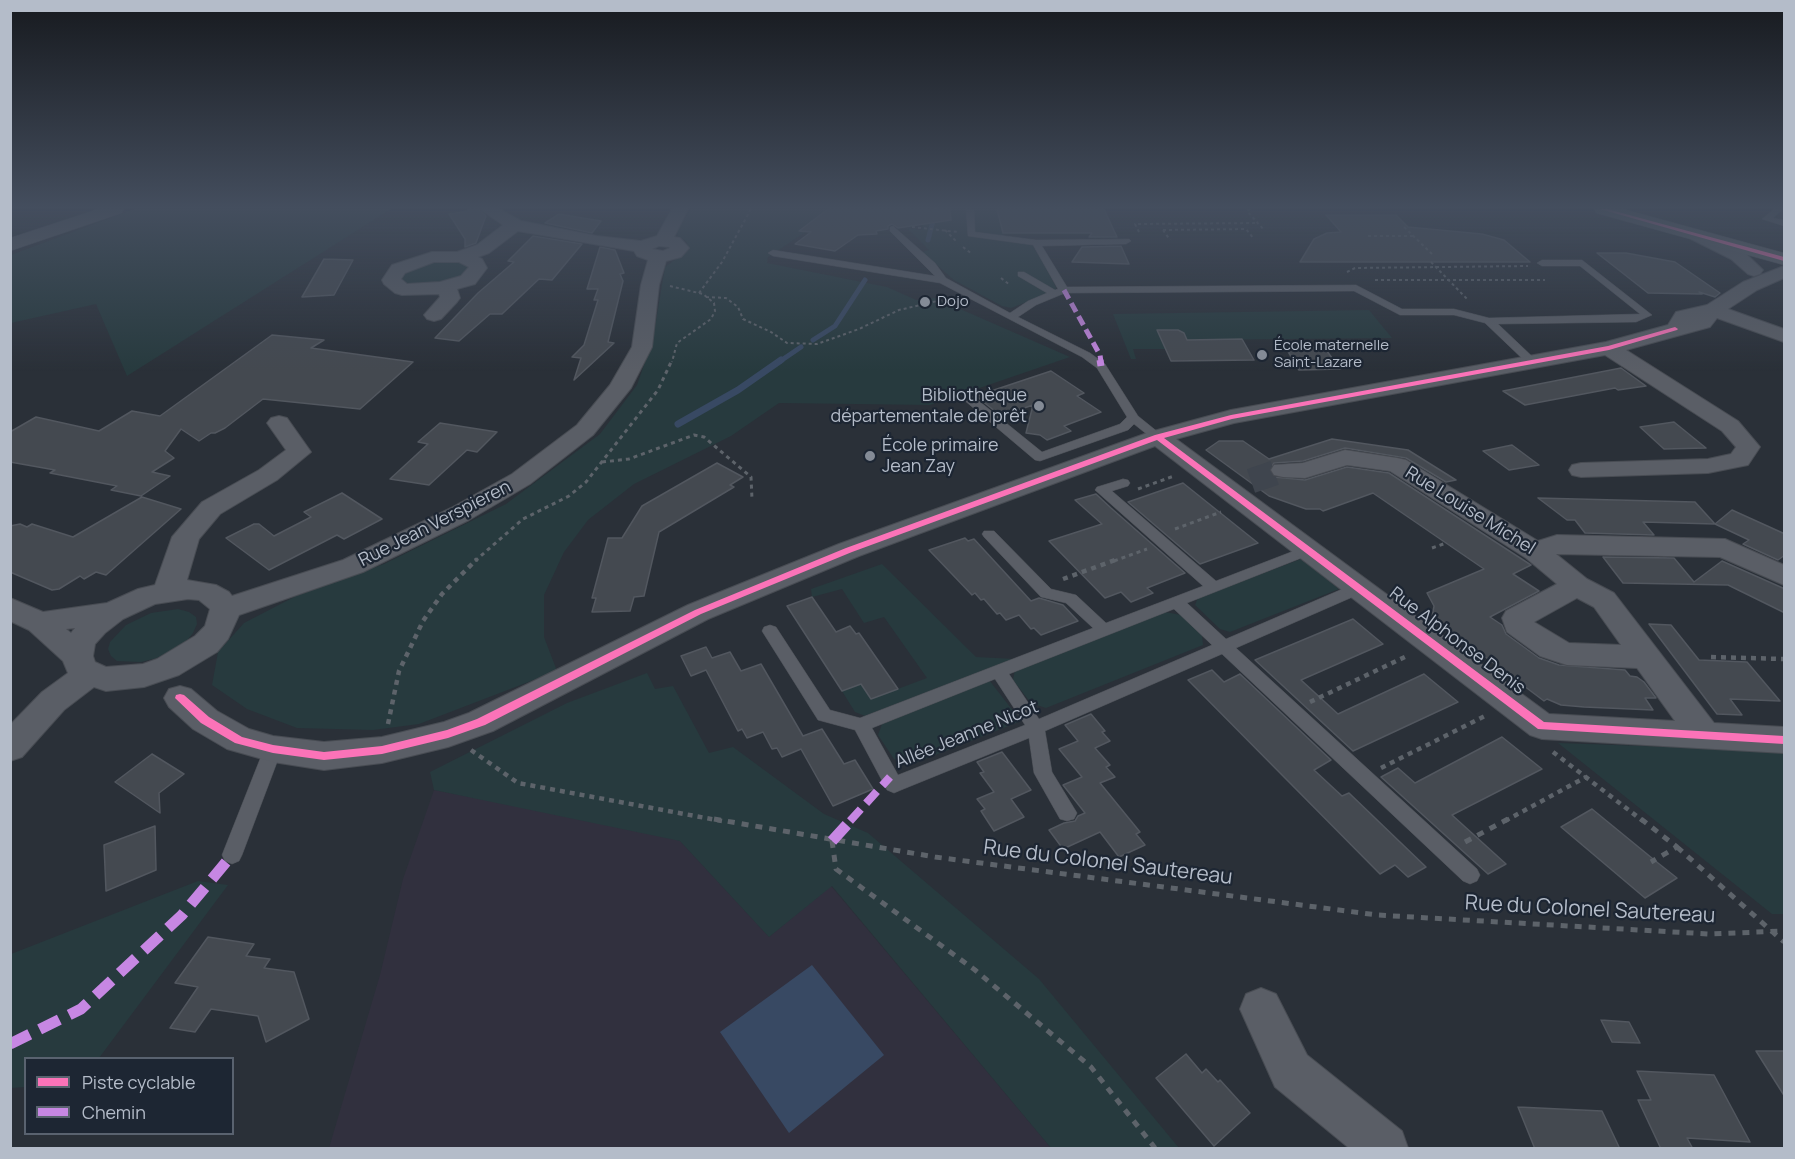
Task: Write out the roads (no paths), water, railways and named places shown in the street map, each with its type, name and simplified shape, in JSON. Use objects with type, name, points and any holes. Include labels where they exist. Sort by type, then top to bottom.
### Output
[{"type":"street","points":[[409,263],[398,269],[391,280],[402,289],[447,287],[475,274],[478,268],[471,263]]},
{"type":"street","name":"Rue Jean Verspieren","points":[[225,609],[353,566],[460,514],[521,480],[585,430],[621,388],[642,347],[653,263]]},
{"type":"street","points":[[1742,263],[1752,278]]},
{"type":"street","points":[[10,608],[40,623],[83,665],[180,698],[205,720],[239,740],[273,749],[324,756],[382,750],[448,734],[481,722],[698,612],[849,550],[1158,437],[1231,417],[1389,390],[1430,379],[1533,363],[1609,348],[1675,329],[1683,316],[1713,310],[1752,278],[1778,263]]},
{"type":"street","points":[[1752,278],[1785,280]]},
{"type":"street","points":[[434,315],[450,298],[447,287]]},
{"type":"street","points":[[1713,310],[1785,336]]},
{"type":"street","points":[[1581,470],[1708,466],[1739,460],[1748,447],[1730,426],[1609,348]]},
{"type":"street","points":[[166,592],[175,575],[186,537],[211,508],[268,475],[299,452],[279,423]]},
{"type":"street","name":"Rue Alphonse Denis","points":[[1158,437],[1542,726],[1785,740]]},
{"type":"street","name":"Rue Louise Michel","points":[[1283,470],[1305,471],[1345,457],[1397,465],[1536,552],[1577,586],[1604,600],[1704,735]]},
{"type":"street","points":[[1536,552],[1557,544],[1725,548],[1785,576]]},
{"type":"street","points":[[1577,586],[1517,618],[1518,626],[1551,648],[1567,654],[1646,657]]},
{"type":"street","points":[[10,748],[83,665],[81,641],[94,626],[113,612],[148,596],[188,589],[206,592],[219,598],[225,609],[217,632],[190,656],[160,670],[121,679]]},
{"type":"street","points":[[40,623],[113,612]]},
{"type":"street","points":[[180,698],[190,656]]},
{"type":"street","points":[[1261,1009],[1292,1071],[1385,1149]]},
{"type":"lane","points":[[837,263],[943,280]]},
{"type":"lane","points":[[929,263],[943,280],[965,294],[1086,355],[1101,366],[1133,418],[1158,437]]},
{"type":"lane","points":[[1045,263],[1059,292]]},
{"type":"lane","points":[[1021,274],[1059,292],[1360,288],[1400,312],[1454,312],[1489,321],[1636,319],[1647,315],[1582,263]]},
{"type":"lane","points":[[1010,317],[1059,292]]},
{"type":"lane","points":[[1489,321],[1533,363]]},
{"type":"lane","points":[[970,400],[1040,457],[1124,427],[1133,418]]},
{"type":"lane","points":[[1123,483],[1102,490],[1214,587]]},
{"type":"lane","points":[[989,534],[1046,593],[1071,598],[1104,630]]},
{"type":"lane","points":[[770,631],[824,715],[861,725],[1309,550]]},
{"type":"lane","name":"Allée Jeanne Nicot","points":[[861,725],[894,784],[1036,728],[1359,588]]},
{"type":"lane","points":[[1176,602],[1470,875]]},
{"type":"lane","points":[[998,671],[1036,728],[1043,773],[1067,813]]},
{"type":"lane","points":[[232,855],[273,749]]},
{"type":"water","points":[[812,965],[884,1055],[789,1133],[720,1032]]},
{"type":"waterway","points":[[813,340],[835,326],[865,280]]},
{"type":"waterway","points":[[779,362],[801,347]]},
{"type":"waterway","points":[[678,424],[738,390],[781,360]]},
{"type":"tunnel","points":[[1251,481],[1283,470]]},
{"type":"place","name":"Dojo","points":[[925,302]]},
{"type":"place","name":"École maternelle Saint-Lazare","points":[[1262,355]]},
{"type":"place","name":"Bibliothèque départementale de prêt","points":[[1039,406]]},
{"type":"place","name":"École primaire Jean Zay","points":[[870,456]]}]
